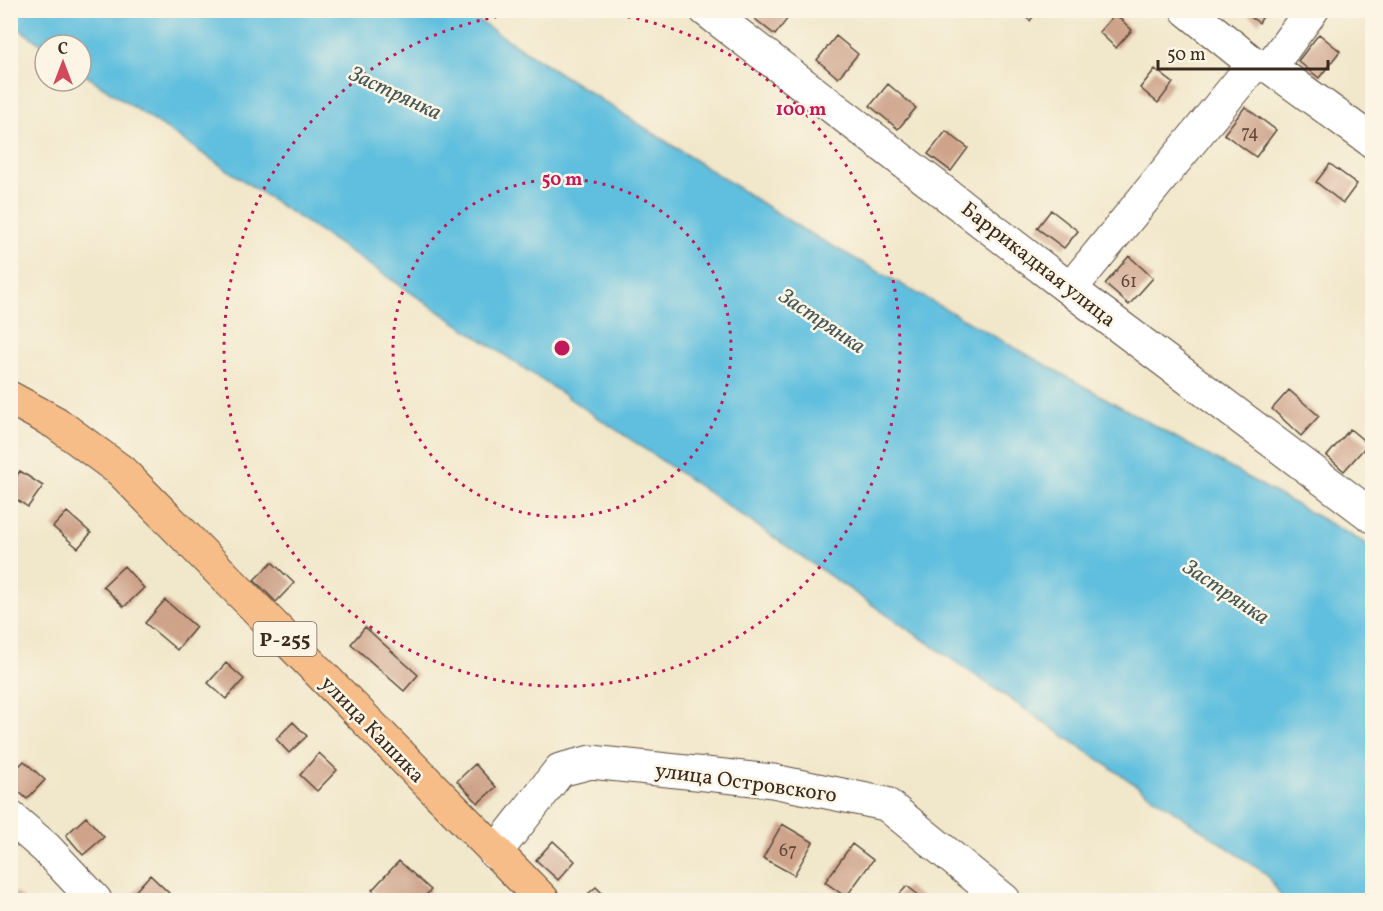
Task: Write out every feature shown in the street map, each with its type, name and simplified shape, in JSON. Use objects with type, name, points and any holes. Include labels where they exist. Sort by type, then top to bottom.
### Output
[{"type":"highway","name":"улица Кашика","points":[[10,398],[57,423],[121,471],[543,900]]},
{"type":"street","name":"Баррикадная улица","points":[[706,10],[1372,516]]},
{"type":"street","points":[[1187,10],[1372,141]]},
{"type":"street","points":[[1071,288],[1312,10]]},
{"type":"street","name":"улица Островского","points":[[495,853],[560,770],[591,762],[773,781],[885,804],[1004,900]]},
{"type":"street","points":[[10,817],[46,848],[96,900]]},
{"type":"water","name":"Застрянка","points":[[11,10],[463,11],[802,229],[1372,547],[1372,900],[1284,900],[1266,874],[636,443],[93,80],[93,33],[33,33],[33,39],[11,23]]},
{"type":"building","points":[[762,10],[786,10],[791,14],[775,35],[755,19]]},
{"type":"building","points":[[1018,10],[1038,10],[1030,21]]},
{"type":"building","points":[[1241,10],[1267,10],[1259,23]]},
{"type":"building","points":[[1115,14],[1132,30],[1116,48],[1099,32]]},
{"type":"building","points":[[1319,34],[1340,51],[1319,78],[1298,61]]},
{"type":"building","points":[[836,36],[858,54],[838,78],[817,60]]},
{"type":"building","points":[[1155,69],[1173,83],[1158,103],[1140,88]]},
{"type":"building","points":[[888,84],[916,108],[898,129],[870,106]]},
{"type":"building","points":[[1245,107],[1276,130],[1256,157],[1224,134]]},
{"type":"building","points":[[946,131],[968,148],[951,171],[928,154]]},
{"type":"building","points":[[1330,164],[1357,184],[1343,203],[1316,182]]},
{"type":"building","points":[[1051,210],[1078,231],[1064,248],[1037,228]]},
{"type":"building","points":[[1129,256],[1153,278],[1129,305],[1105,284]]},
{"type":"building","points":[[1289,390],[1319,416],[1301,436],[1272,409]]},
{"type":"building","points":[[1350,429],[1368,444],[1344,471],[1327,456]]},
{"type":"building","points":[[20,471],[43,486],[28,507],[10,495],[10,485]]},
{"type":"building","points":[[67,512],[91,533],[78,548],[53,527]]},
{"type":"building","points":[[272,562],[294,583],[276,602],[254,580]]},
{"type":"building","points":[[124,566],[144,588],[124,607],[103,586]]},
{"type":"building","points":[[165,600],[196,627],[177,650],[145,623]]},
{"type":"building","points":[[365,627],[418,675],[404,691],[351,644]]},
{"type":"building","points":[[226,663],[244,679],[226,699],[208,683]]},
{"type":"building","points":[[293,722],[307,736],[289,753],[276,739]]},
{"type":"building","points":[[319,753],[337,770],[317,791],[300,775]]},
{"type":"building","points":[[24,761],[45,780],[27,799],[10,784],[10,775]]},
{"type":"building","points":[[475,764],[496,787],[478,803],[457,781]]},
{"type":"building","points":[[86,817],[104,837],[83,855],[66,835]]},
{"type":"building","points":[[782,824],[813,842],[794,875],[763,858]]},
{"type":"building","points":[[553,841],[575,861],[558,880],[536,860]]},
{"type":"building","points":[[852,844],[873,860],[846,897],[825,882]]},
{"type":"building","points":[[399,861],[431,890],[421,900],[383,900],[372,890]]},
{"type":"building","points":[[150,875],[169,893],[162,900],[138,900],[132,895]]},
{"type":"building","points":[[907,886],[925,900],[894,900]]},
{"type":"building","points":[[596,887],[609,900],[581,900]]},
{"type":"building","points":[[15,892],[25,900],[10,900]]}]
